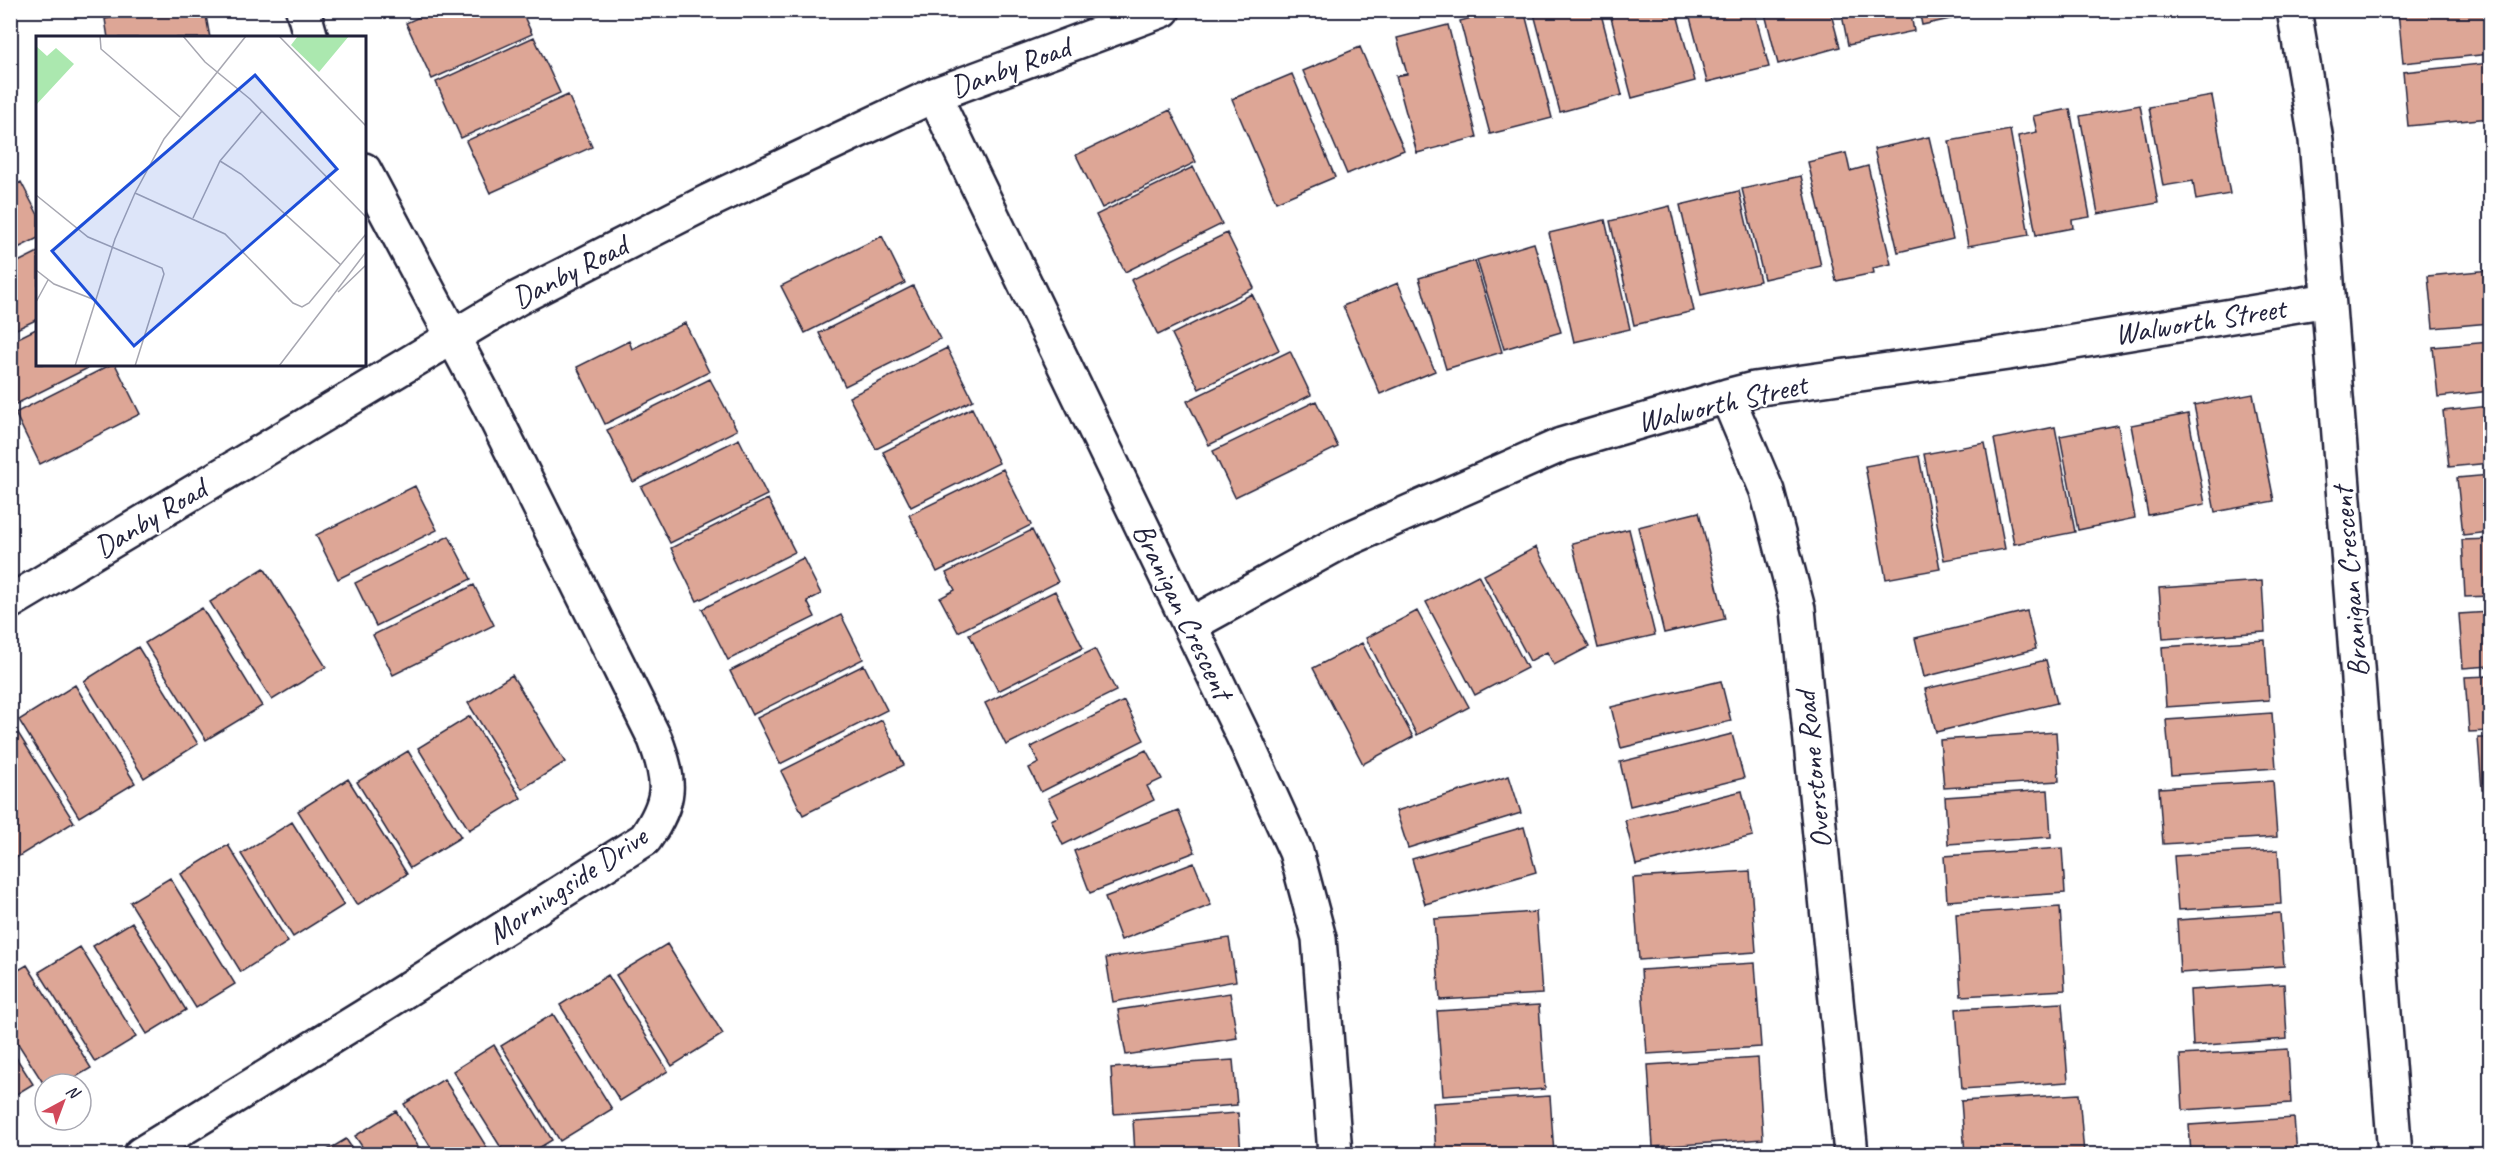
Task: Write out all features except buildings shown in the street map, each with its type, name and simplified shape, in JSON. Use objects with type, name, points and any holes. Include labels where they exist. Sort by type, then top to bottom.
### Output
[{"type":"street","points":[[303,10],[310,36]]},
{"type":"street","name":"Danby Road","points":[[10,602],[518,298],[697,207],[934,95],[1163,10]]},
{"type":"street","name":"Branigan Crescent","points":[[2294,10],[2316,140],[2395,1155]]},
{"type":"street","name":"Branigan Crescent","points":[[934,95],[1248,746],[1296,852],[1319,938],[1335,1155]]},
{"type":"street","name":"Morningside Drive","points":[[141,1155],[645,839],[660,817],[668,785],[664,763],[655,739],[489,405],[366,174]]},
{"type":"street","name":"Walworth Street","points":[[1190,625],[1339,543],[1561,445],[1727,396],[1754,389],[2008,353],[2328,300]]},
{"type":"street","name":"Overstone Road","points":[[1727,396],[1767,491],[1798,609],[1851,1155]]}]
